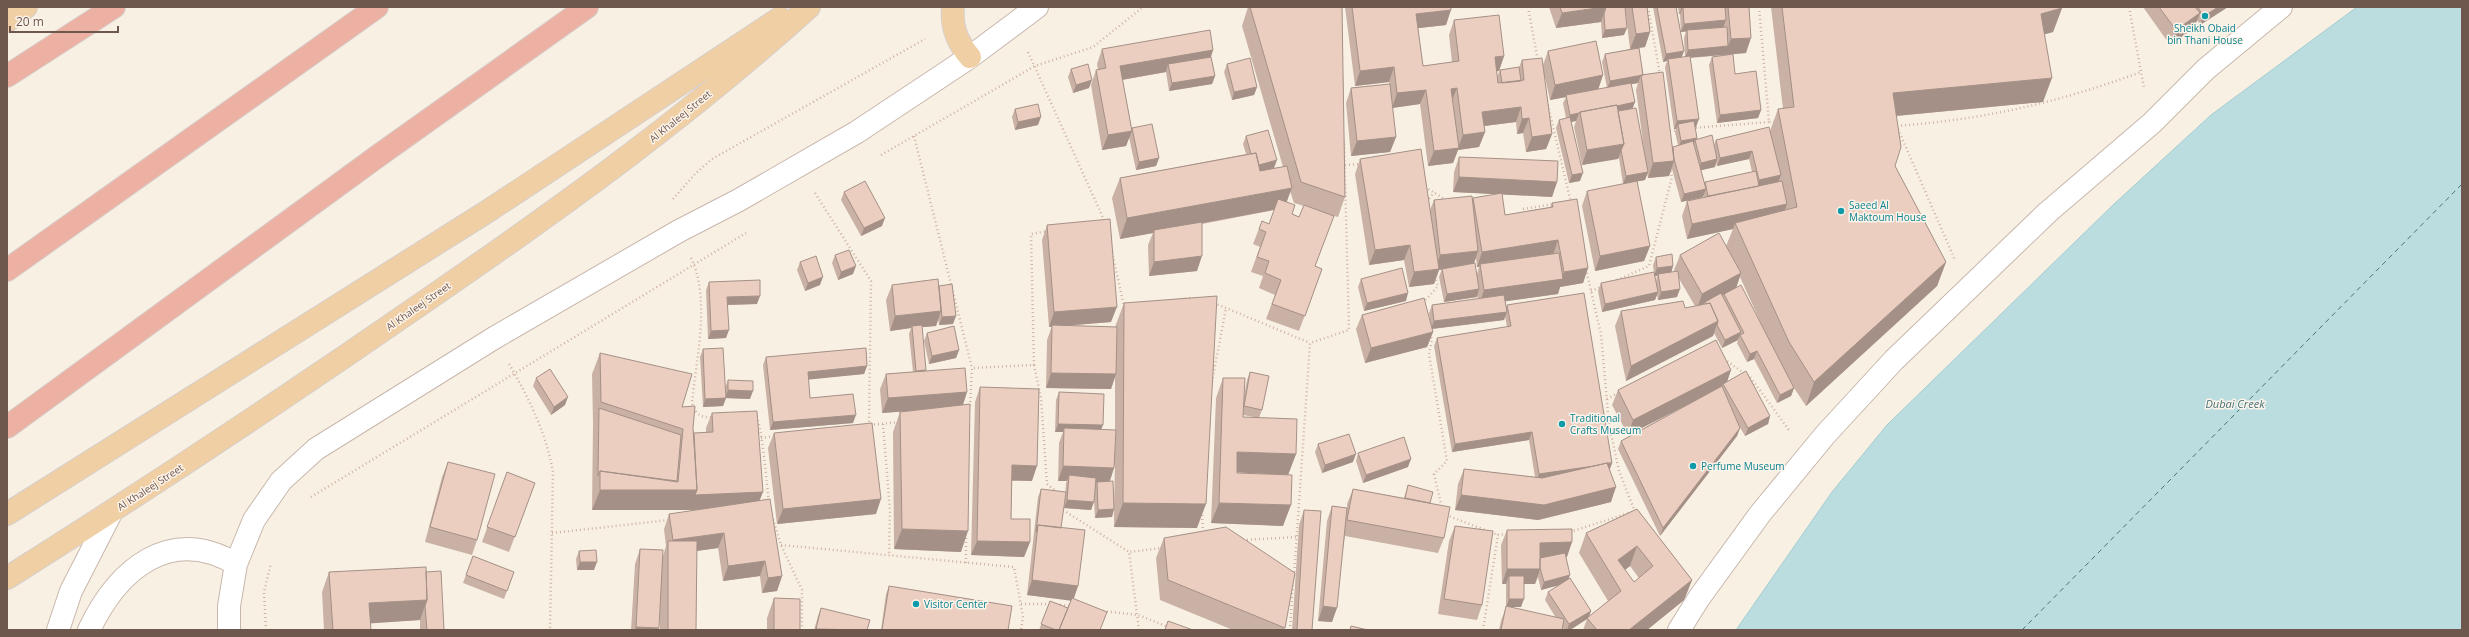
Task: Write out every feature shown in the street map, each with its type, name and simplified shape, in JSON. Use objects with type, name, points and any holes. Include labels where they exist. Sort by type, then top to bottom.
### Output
[{"type":"highway","points":[[7,76],[114,7]]},
{"type":"highway","points":[[7,427],[378,156],[587,7]]},
{"type":"highway","points":[[7,270],[377,8]]},
{"type":"main road","points":[[7,21],[26,7]]},
{"type":"main road","points":[[7,514],[488,211],[796,7]]},
{"type":"main road","name":"Al Khaleej Street","points":[[7,578],[111,512],[301,387],[582,192],[673,122],[762,49],[809,7]]},
{"type":"main road","points":[[953,15],[962,47],[970,57]]},
{"type":"street","points":[[229,629],[230,599],[236,564],[244,541],[258,513],[281,481],[316,449],[494,338],[679,231],[739,200],[857,132],[970,57],[1037,7]]},
{"type":"street","points":[[1679,630],[1699,598],[1760,514],[1807,456],[1894,360],[1969,290],[2048,212],[2152,124],[2206,69],[2281,7]]},
{"type":"street","points":[[58,630],[70,591],[111,512]]},
{"type":"street","points":[[89,630],[115,588],[131,572],[155,556],[171,550],[205,550],[222,555],[236,564]]},
{"type":"path","points":[[875,159],[1035,66],[1093,47],[1143,7]]},
{"type":"path","points":[[1528,7],[1538,64]]},
{"type":"path","points":[[1648,7],[1660,78]]},
{"type":"path","points":[[1759,7],[1769,122]]},
{"type":"path","points":[[2129,7],[2152,124]]},
{"type":"path","points":[[714,417],[699,415],[694,410],[692,403],[702,304],[699,279],[694,263],[672,213],[674,196],[694,174],[712,159],[953,15]]},
{"type":"path","points":[[1015,24],[1106,222],[1107,230]]},
{"type":"path","points":[[1890,122],[1897,126],[1947,122],[2039,105],[2141,72]]},
{"type":"path","points":[[1546,94],[1572,209]]},
{"type":"path","points":[[1670,131],[1776,122]]},
{"type":"path","points":[[1668,123],[1671,137]]},
{"type":"path","points":[[1897,126],[1969,290]]},
{"type":"path","points":[[1208,301],[1310,343],[1349,330],[1344,134]]},
{"type":"path","points":[[914,136],[972,368],[969,414]]},
{"type":"path","points":[[1613,282],[1649,266],[1672,177],[1669,162]]},
{"type":"path","points":[[1345,165],[1367,163]]},
{"type":"path","points":[[1423,186],[1448,201]]},
{"type":"path","points":[[809,197],[822,189]]},
{"type":"path","points":[[1425,205],[1434,192]]},
{"type":"path","points":[[815,193],[871,281],[869,426]]},
{"type":"path","points":[[1564,203],[1571,202]]},
{"type":"path","points":[[1523,209],[1557,204]]},
{"type":"path","points":[[1098,224],[1106,222]]},
{"type":"path","points":[[1053,230],[1031,234],[1034,365],[1040,398],[1047,484],[1058,493]]},
{"type":"path","points":[[308,499],[694,263],[748,232]]},
{"type":"path","points":[[1110,244],[1125,310]]},
{"type":"path","points":[[1584,261],[1601,334],[1609,424],[1619,470],[1636,515]]},
{"type":"path","points":[[1422,310],[1422,304],[1438,286],[1433,269]]},
{"type":"path","points":[[1591,291],[1606,285]]},
{"type":"path","points":[[1167,301],[1194,298]]},
{"type":"path","points":[[1212,383],[1226,308]]},
{"type":"path","points":[[1427,329],[1432,339],[1430,354],[1447,461],[1434,474],[1443,514],[1498,535],[1512,534]]},
{"type":"path","points":[[494,338],[514,373],[541,427],[549,447],[553,472],[550,630]]},
{"type":"path","points":[[1290,630],[1310,343]]},
{"type":"path","points":[[1720,357],[1751,378],[1807,456]]},
{"type":"path","points":[[972,368],[1034,365]]},
{"type":"path","points":[[1607,399],[1621,392]]},
{"type":"path","points":[[749,415],[756,416],[759,420],[770,509]]},
{"type":"path","points":[[861,426],[906,421]]},
{"type":"path","points":[[883,424],[890,511],[889,555]]},
{"type":"path","points":[[762,438],[777,436]]},
{"type":"path","points":[[1063,504],[1063,511],[1129,552],[1166,547]]},
{"type":"path","points":[[1202,504],[1203,534]]},
{"type":"path","points":[[1563,532],[1570,532],[1634,511]]},
{"type":"path","points":[[772,515],[781,545],[802,590],[802,630]]},
{"type":"path","points":[[552,533],[677,519]]},
{"type":"path","points":[[966,531],[966,563]]},
{"type":"path","points":[[1483,630],[1498,535]]},
{"type":"path","points":[[1242,540],[1296,537]]},
{"type":"path","points":[[781,545],[1014,567],[1023,617],[1021,630]]},
{"type":"path","points":[[1129,552],[1139,630]]},
{"type":"path","points":[[266,630],[264,592],[273,555]]},
{"type":"path","points":[[1021,604],[1050,604],[1074,607]]},
{"type":"path","points":[[1098,610],[1138,615],[1170,628]]},
{"type":"water","name":"Dubai Creek","points":[[2357,7],[2462,7],[2462,630],[1736,630],[1832,492],[1887,425],[2113,205],[2211,115]]},
{"type":"building","points":[[1250,7],[1342,7],[1345,197],[1301,182]]},
{"type":"building","points":[[1352,7],[1451,7],[1451,10],[1416,14],[1423,66],[1459,61],[1454,20],[1499,15],[1504,56],[1495,57],[1498,83],[1524,80],[1522,60],[1542,58],[1552,134],[1532,137],[1529,118],[1522,119],[1521,107],[1482,112],[1485,132],[1463,135],[1457,88],[1451,89],[1459,148],[1434,151],[1426,90],[1397,93],[1394,67],[1360,71]]},
{"type":"building","points":[[1560,7],[1604,7],[1562,13]]},
{"type":"building","points":[[1606,7],[1625,7],[1627,28],[1605,30],[1604,14]]},
{"type":"building","points":[[1632,7],[1647,7],[1650,32],[1636,34]]},
{"type":"building","points":[[1657,7],[1676,7],[1684,51],[1666,54]]},
{"type":"building","points":[[1683,7],[1725,7],[1726,20],[1684,24]]},
{"type":"building","points":[[1728,7],[1749,7],[1751,38],[1731,39]]},
{"type":"building","name":"Saeed Al Maktoum House","points":[[1782,7],[2062,7],[2041,14],[2052,78],[1893,93],[1901,147],[1895,166],[1946,262],[1814,382],[1789,342],[1735,223],[1797,207],[1778,109],[1794,107]]},
{"type":"building","points":[[2159,7],[2195,7],[2200,13],[2176,30]]},
{"type":"building","points":[[2198,7],[2218,7],[2203,17]]},
{"type":"building","points":[[1727,27],[1728,46],[1688,50],[1687,30]]},
{"type":"building","points":[[1210,30],[1213,50],[1120,66],[1132,131],[1108,135],[1096,70],[1106,68],[1102,49]]},
{"type":"building","points":[[1596,41],[1603,75],[1555,85],[1548,51]]},
{"type":"building","points":[[1639,48],[1643,75],[1610,81],[1605,54]]},
{"type":"building","points":[[1733,54],[1735,74],[1756,71],[1761,110],[1720,115],[1712,57]]},
{"type":"building","points":[[1690,56],[1699,119],[1677,121],[1668,59]]},
{"type":"building","points":[[1211,57],[1215,76],[1172,83],[1168,64]]},
{"type":"building","points":[[1250,58],[1257,87],[1234,92],[1227,64]]},
{"type":"building","points":[[1088,64],[1092,80],[1076,85],[1071,69]]},
{"type":"building","points":[[1519,67],[1521,81],[1502,83],[1500,70]]},
{"type":"building","points":[[1663,72],[1674,161],[1653,163],[1641,75]]},
{"type":"building","points":[[1631,83],[1635,102],[1570,115],[1566,95]]},
{"type":"building","points":[[1390,84],[1396,137],[1357,141],[1351,88]]},
{"type":"building","points":[[1038,104],[1041,117],[1018,122],[1015,109]]},
{"type":"building","points":[[1617,105],[1624,144],[1587,150],[1580,112]]},
{"type":"building","points":[[1636,108],[1648,172],[1626,176],[1621,150],[1624,144],[1618,111]]},
{"type":"building","points":[[1570,117],[1583,173],[1572,175],[1559,120]]},
{"type":"building","points":[[1694,121],[1697,138],[1681,141],[1678,124]]},
{"type":"building","points":[[1152,124],[1159,158],[1139,162],[1132,128]]},
{"type":"building","points":[[1769,127],[1781,175],[1759,180],[1752,151],[1720,158],[1716,140]]},
{"type":"building","points":[[1268,130],[1277,160],[1259,165],[1256,153],[1251,154],[1246,136]]},
{"type":"building","points":[[1712,135],[1717,159],[1701,163],[1695,140]]},
{"type":"building","points":[[1693,141],[1706,189],[1684,194],[1674,159],[1673,147]]},
{"type":"building","points":[[1421,149],[1439,269],[1414,272],[1410,245],[1375,250],[1360,159]]},
{"type":"building","points":[[1256,153],[1260,171],[1287,166],[1292,188],[1127,218],[1120,178]]},
{"type":"building","points":[[1459,157],[1558,161],[1557,182],[1459,177]]},
{"type":"building","points":[[1756,171],[1759,186],[1708,196],[1705,182]]},
{"type":"building","points":[[865,181],[885,218],[864,228],[844,192]]},
{"type":"building","points":[[1637,181],[1650,246],[1600,256],[1587,191]]},
{"type":"building","points":[[1782,181],[1787,204],[1692,224],[1687,201]]},
{"type":"building","points":[[1502,193],[1505,215],[1553,207],[1552,203],[1577,199],[1588,268],[1564,272],[1558,240],[1482,252],[1473,198]]},
{"type":"building","points":[[1472,196],[1478,251],[1440,255],[1434,200]]},
{"type":"building","points":[[1278,199],[1295,205],[1292,214],[1299,217],[1304,205],[1334,216],[1315,266],[1322,269],[1305,316],[1272,304],[1281,280],[1265,273],[1269,261],[1257,257],[1266,232],[1259,229],[1262,221],[1269,224]]},
{"type":"building","points":[[1110,219],[1117,307],[1054,312],[1047,225]]},
{"type":"building","points":[[1202,222],[1202,256],[1154,262],[1154,230]]},
{"type":"building","points":[[1719,233],[1741,273],[1702,294],[1680,255]]},
{"type":"building","points":[[849,250],[856,266],[841,272],[835,255]]},
{"type":"building","points":[[1559,253],[1563,279],[1484,290],[1480,264]]},
{"type":"building","points":[[1672,254],[1673,266],[1657,268],[1656,257]]},
{"type":"building","points":[[816,256],[823,277],[808,283],[800,262]]},
{"type":"building","points":[[1475,263],[1479,289],[1447,294],[1442,269]]},
{"type":"building","points":[[1402,268],[1408,293],[1367,303],[1361,279]]},
{"type":"building","points":[[1678,271],[1680,289],[1661,292],[1658,274]]},
{"type":"building","points":[[1654,272],[1658,292],[1605,304],[1601,283]]},
{"type":"building","points":[[938,279],[941,311],[895,316],[892,285]]},
{"type":"building","points":[[760,280],[760,296],[727,297],[729,330],[711,331],[709,282]]},
{"type":"building","points":[[952,284],[956,316],[942,317],[939,286]]},
{"type":"building","points":[[1741,285],[1794,388],[1780,395],[1757,351],[1750,354],[1740,335],[1744,333],[1724,294]]},
{"type":"building","points":[[1584,293],[1612,463],[1539,474],[1532,432],[1455,444],[1437,338],[1511,326],[1507,305]]},
{"type":"building","points":[[1721,293],[1741,332],[1725,340],[1717,325],[1718,321],[1710,303],[1706,304],[1705,302]]},
{"type":"building","points":[[1504,295],[1507,312],[1434,321],[1432,305]]},
{"type":"building","points":[[1217,296],[1206,504],[1123,503],[1124,303]]},
{"type":"building","points":[[1424,298],[1433,332],[1371,348],[1362,315]]},
{"type":"building","points":[[1683,301],[1685,308],[1710,303],[1718,321],[1631,366],[1621,311]]},
{"type":"building","points":[[922,325],[926,370],[916,371],[912,326]]},
{"type":"building","points":[[1052,325],[1117,327],[1116,374],[1051,373]]},
{"type":"building","points":[[954,326],[959,350],[932,356],[927,333]]},
{"type":"building","points":[[1716,340],[1731,370],[1633,420],[1618,390]]},
{"type":"building","points":[[723,348],[726,398],[705,399],[703,349]]},
{"type":"building","points":[[866,348],[867,366],[808,372],[810,398],[853,394],[856,415],[773,422],[766,357]]},
{"type":"building","points":[[600,353],[692,374],[682,407],[695,406],[693,428],[697,490],[600,490],[600,471],[678,482],[683,429],[601,402]]},
{"type":"building","points":[[965,368],[967,392],[888,398],[886,374]]},
{"type":"building","points":[[550,369],[568,397],[554,407],[536,378]]},
{"type":"building","points":[[1746,371],[1770,416],[1748,428],[1723,384]]},
{"type":"building","points":[[1250,372],[1269,376],[1262,410],[1244,406]]},
{"type":"building","points":[[1223,378],[1245,378],[1243,417],[1297,419],[1296,454],[1237,452],[1237,473],[1292,475],[1291,505],[1219,503]]},
{"type":"building","points":[[728,380],[753,381],[753,391],[728,390]]},
{"type":"building","points":[[1722,386],[1740,428],[1663,528],[1621,441]]},
{"type":"building","points":[[980,387],[1039,389],[1037,466],[1012,465],[1011,519],[1030,519],[1030,542],[977,541]]},
{"type":"building","points":[[1059,392],[1104,394],[1103,425],[1058,424]]},
{"type":"building","points":[[970,404],[968,531],[902,529],[900,412]]},
{"type":"building","points":[[599,408],[681,435],[677,481],[600,471],[598,476]]},
{"type":"building","points":[[757,411],[763,492],[695,495],[697,490],[694,433],[713,432],[712,413]]},
{"type":"building","points":[[872,423],[881,499],[783,509],[774,433]]},
{"type":"building","points":[[1064,428],[1116,430],[1114,468],[1063,466]]},
{"type":"building","points":[[1349,434],[1356,454],[1325,465],[1318,444]]},
{"type":"building","points":[[1404,437],[1411,459],[1366,475],[1358,453]]},
{"type":"building","points":[[448,462],[495,474],[477,540],[430,527]]},
{"type":"building","points":[[1607,463],[1616,487],[1544,505],[1461,495],[1464,469],[1542,478]]},
{"type":"building","points":[[507,472],[535,483],[515,537],[487,527]]},
{"type":"building","points":[[1069,475],[1096,478],[1094,502],[1067,500]]},
{"type":"building","points":[[1113,481],[1114,509],[1098,510],[1097,482]]},
{"type":"building","points":[[1408,485],[1433,492],[1430,503],[1405,498]]},
{"type":"building","points":[[1041,489],[1066,492],[1061,528],[1038,525],[1036,532]]},
{"type":"building","points":[[1353,489],[1450,507],[1444,538],[1347,520]]},
{"type":"building","points":[[770,499],[782,576],[768,578],[765,561],[728,566],[724,533],[673,540],[669,514]]},
{"type":"building","points":[[1332,506],[1347,508],[1337,608],[1323,606]]},
{"type":"building","points":[[1637,509],[1692,580],[1629,630],[1597,630],[1587,618],[1621,591],[1586,533]],"holes":[[[1637,546],[1653,566],[1634,582],[1618,560]]]},
{"type":"building","points":[[1304,510],[1321,511],[1312,630],[1297,630]]},
{"type":"building","points":[[1038,525],[1085,530],[1078,586],[1032,580]]},
{"type":"building","points":[[1455,526],[1493,531],[1482,605],[1444,599]]},
{"type":"building","points":[[1226,527],[1295,573],[1285,628],[1168,580],[1164,538]]},
{"type":"building","points":[[1572,529],[1572,542],[1540,543],[1540,569],[1507,569],[1507,530]]},
{"type":"building","points":[[668,541],[697,541],[696,630],[668,630]]},
{"type":"building","points":[[640,549],[663,550],[659,628],[636,627]]},
{"type":"building","points":[[596,550],[597,562],[580,562],[579,551]]},
{"type":"building","points":[[1565,553],[1570,575],[1544,582],[1540,568],[1540,558]]},
{"type":"building","points":[[473,556],[514,572],[507,591],[466,575]]},
{"type":"building","points":[[426,567],[427,600],[369,603],[371,630],[333,630],[329,572]]},
{"type":"building","points":[[441,571],[444,630],[427,630],[425,606],[427,600],[426,572]]},
{"type":"building","points":[[1509,576],[1524,576],[1524,599],[1509,599]]},
{"type":"building","points":[[1570,578],[1591,611],[1569,624],[1548,592]]},
{"type":"building","name":"Visitor Center","points":[[889,586],[1012,606],[1008,630],[882,630]]},
{"type":"building","points":[[774,598],[800,599],[800,630],[774,630]]},
{"type":"building","points":[[1072,598],[1107,612],[1100,630],[1059,630]]},
{"type":"building","points":[[1050,601],[1068,608],[1059,630],[1041,624]]},
{"type":"building","points":[[1506,606],[1564,619],[1562,630],[1501,630]]},
{"type":"building","points":[[821,608],[870,620],[867,630],[816,629]]},
{"type":"building","points":[[1168,621],[1193,630],[1165,630]]},
{"type":"building","points":[[1351,626],[1368,630],[1350,630]]},
{"type":"ferry route","points":[[2022,630],[2462,184]]},
{"type":"place","name":"Sheikh Obaid bin Thani House","points":[[2205,16]]},
{"type":"place","name":"Saeed Al Maktoum House","points":[[1841,211]]},
{"type":"place","name":"Traditional Crafts Museum","points":[[1562,424]]},
{"type":"place","name":"Perfume Museum","points":[[1693,466]]},
{"type":"place","name":"Visitor Center","points":[[916,604]]}]
